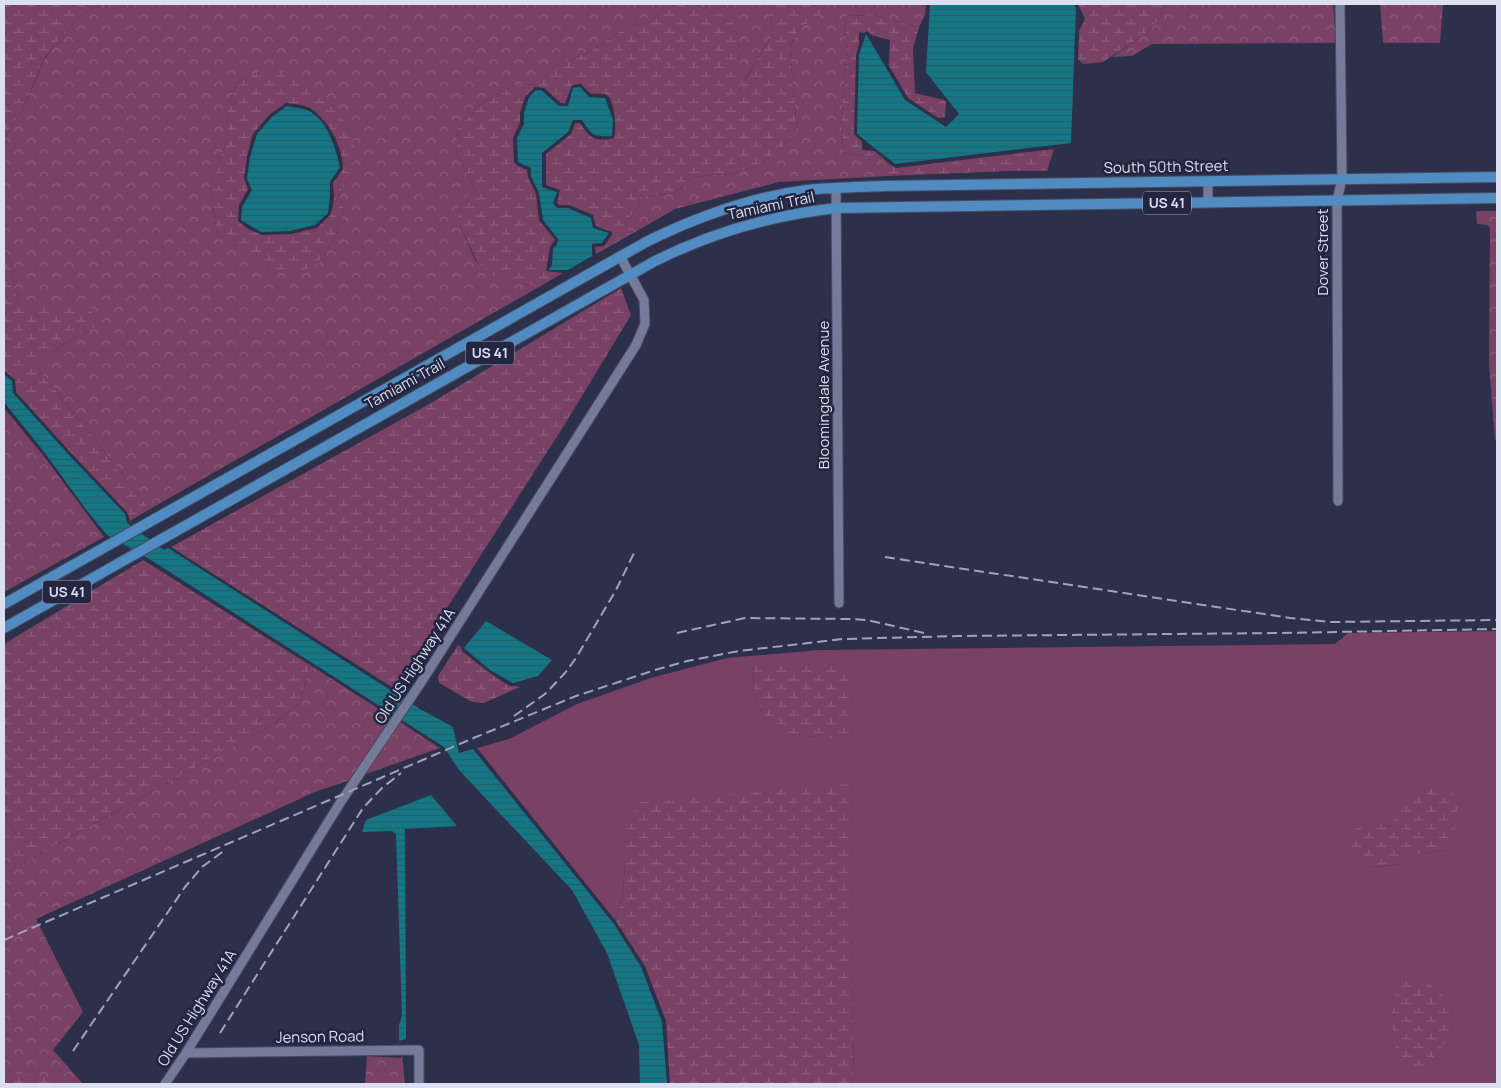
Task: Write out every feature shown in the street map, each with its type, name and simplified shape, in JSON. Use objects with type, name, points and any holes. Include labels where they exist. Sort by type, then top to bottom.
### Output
[{"type":"main road","name":"South 50th Street","points":[[836,188],[1497,177]]},
{"type":"main road","name":"Tamiami Trail","points":[[4,604],[620,256],[671,230],[745,202],[778,194],[836,188]]},
{"type":"main road","name":"US 41","points":[[837,208],[1497,198]]},
{"type":"main road","name":"Tamiami Trail","points":[[4,628],[630,274],[679,249],[728,230],[782,216],[837,208]]},
{"type":"street","name":"Dover Street","points":[[1338,501],[1337,200],[1342,179],[1340,4]]},
{"type":"street","points":[[1208,181],[1208,202]]},
{"type":"street","name":"Bloomingdale Avenue","points":[[836,188],[839,603]]},
{"type":"street","name":"Old US Highway 41A","points":[[165,1084],[340,803],[396,722],[636,345],[644,324],[644,300],[620,256]]},
{"type":"street","name":"Jenson Road","points":[[186,1053],[419,1050],[419,1084]]},
{"type":"green space","points":[[4,4],[102,4],[82,14],[44,59],[22,111],[4,138]]},
{"type":"green space","points":[[102,4],[667,4],[651,22],[627,27],[591,51],[551,68],[538,84],[516,85],[492,97],[477,107],[458,128],[456,153],[476,191],[459,222],[476,262],[513,282],[539,287],[150,509],[37,367],[62,345],[94,328],[19,307],[8,254],[4,251],[4,138],[22,111],[44,60],[60,38],[82,14]],"holes":[[[261,71],[349,129],[351,176],[339,195],[344,210],[334,240],[318,263],[217,234],[210,186],[228,138],[227,106],[238,82]]]},
{"type":"green space","points":[[667,4],[695,4],[733,23],[740,45],[739,90],[773,34],[770,4],[827,4],[816,19],[799,28],[790,46],[797,129],[783,147],[760,165],[735,173],[693,177],[675,193],[639,197],[640,206],[624,223],[630,235],[596,254],[595,247],[604,246],[612,232],[596,226],[593,215],[569,205],[559,205],[557,203],[560,190],[546,185],[546,154],[571,134],[575,123],[580,123],[587,133],[594,138],[602,140],[614,138],[615,123],[612,103],[607,95],[591,94],[581,84],[572,85],[565,103],[561,103],[544,88],[535,87],[525,97],[520,113],[520,123],[513,138],[514,162],[527,170],[528,177],[536,194],[539,220],[555,240],[550,247],[546,271],[563,273],[539,287],[494,276],[477,262],[459,222],[457,210],[469,193],[476,191],[456,153],[458,128],[477,107],[492,97],[516,85],[538,84],[551,68],[591,51],[627,27],[651,22]]},
{"type":"green space","points":[[695,4],[770,4],[773,34],[738,91],[740,46],[733,23]]},
{"type":"green space","points":[[827,4],[926,4],[925,15],[919,27],[874,15],[845,16],[846,54],[842,130],[844,153],[883,158],[888,163],[888,176],[779,182],[675,209],[630,235],[624,223],[640,206],[639,197],[675,193],[693,177],[735,173],[760,165],[783,147],[797,128],[790,46],[799,28],[816,19]]},
{"type":"green space","points":[[1078,4],[1165,4],[1159,20],[1138,39],[1103,62],[1083,64],[1078,59],[1079,31],[1085,19]]},
{"type":"green space","points":[[1165,4],[1333,4],[1336,43],[1152,44],[1132,56],[1112,57],[1138,39],[1159,20]]},
{"type":"green space","points":[[1380,4],[1443,4],[1440,43],[1383,43]]},
{"type":"green space","points":[[874,15],[919,27],[913,49],[915,93],[946,102],[945,117],[938,118],[908,98],[889,66],[890,40],[871,35],[868,31],[859,32],[859,45],[856,55],[854,134],[862,142],[862,150],[874,151],[883,158],[844,153],[843,141],[842,118],[846,54],[845,16]]},
{"type":"green space","points":[[261,71],[285,72],[324,100],[340,115],[349,129],[356,153],[351,176],[339,195],[344,210],[334,240],[318,263],[297,274],[271,268],[237,252],[217,234],[210,186],[228,138],[227,106],[238,82]],"holes":[[[286,103],[310,108],[319,115],[330,129],[338,145],[343,169],[333,183],[334,198],[331,214],[317,228],[291,234],[262,235],[248,229],[238,221],[239,205],[248,189],[244,178],[247,156],[253,134],[269,115]]]},
{"type":"green space","points":[[1054,149],[1047,171],[888,176],[888,163],[896,168]]},
{"type":"green space","points":[[1476,211],[1497,211],[1497,440],[1495,440],[1489,364],[1490,228],[1487,225],[1477,224]]},
{"type":"green space","points":[[4,251],[8,254],[19,307],[91,305],[94,328],[62,345],[37,367],[150,509],[130,521],[127,512],[16,392],[15,380],[4,370]]},
{"type":"green space","points":[[621,288],[631,315],[565,424],[395,689],[171,547],[431,403]]},
{"type":"green space","points":[[4,408],[43,455],[104,537],[4,592]]},
{"type":"green space","points":[[143,560],[310,665],[300,702],[275,723],[20,865],[6,839],[16,833],[4,816],[4,644]]},
{"type":"green space","points":[[1497,631],[1497,1084],[854,1084],[848,784],[625,865],[623,895],[615,920],[477,748],[509,739],[577,704],[654,677],[727,658],[820,650],[1335,644],[1348,633]],"holes":[[[753,666],[851,738],[801,736],[765,717],[754,695]],[[1365,822],[1390,826],[1444,850],[1413,855],[1399,864],[1373,867],[1349,844]]]},
{"type":"green space","points":[[458,645],[462,651],[484,669],[508,685],[520,687],[484,703],[472,702],[439,683],[438,676]]},
{"type":"green space","points":[[848,663],[851,739],[801,736],[782,731],[765,717],[754,695],[753,666]]},
{"type":"green space","points":[[310,665],[393,718],[351,780],[317,791],[36,919],[83,1012],[53,1050],[83,1084],[56,1084],[53,1080],[4,1074],[4,816],[16,833],[20,865],[275,723],[300,702]]},
{"type":"green space","points":[[400,722],[440,748],[363,775]]},
{"type":"green space","points":[[849,784],[854,1084],[670,1084],[666,1021],[645,966],[615,920],[623,895],[625,865],[624,826],[640,802]]},
{"type":"green space","points":[[1440,786],[1459,797],[1455,831],[1444,850],[1413,855],[1399,864],[1372,867],[1349,844],[1352,832],[1365,821],[1390,826],[1402,805],[1416,795]]},
{"type":"green space","points":[[1405,979],[1425,982],[1440,991],[1450,1013],[1451,1035],[1424,1069],[1408,1068],[1397,1055],[1391,1018],[1394,998]]},
{"type":"green space","points":[[402,1054],[405,1084],[365,1084],[367,1056],[401,1058]]},
{"type":"green space","points":[[4,1074],[32,1074],[54,1080],[56,1084],[4,1084]]},
{"type":"shaded area","points":[[930,4],[1074,4],[1076,9],[1071,143],[895,164],[857,134],[859,55],[866,34],[905,100],[946,127],[959,114],[926,72]]},
{"type":"shaded area","points":[[580,87],[589,97],[605,98],[613,120],[612,136],[597,136],[588,129],[582,120],[573,120],[568,132],[542,153],[542,187],[557,192],[553,203],[557,208],[568,208],[591,218],[593,228],[609,233],[602,243],[592,244],[592,256],[568,270],[549,270],[552,265],[553,248],[557,245],[558,239],[543,220],[539,193],[531,176],[531,168],[518,162],[517,138],[524,124],[524,113],[529,97],[536,90],[541,90],[559,106],[568,106],[573,88]]},
{"type":"shaded area","points":[[287,106],[309,111],[317,117],[327,129],[340,167],[330,182],[328,213],[315,225],[290,231],[261,232],[241,220],[242,207],[252,190],[247,179],[250,157],[257,134],[272,117]]},
{"type":"shaded area","points":[[4,374],[12,381],[13,393],[125,514],[127,523],[164,550],[168,548],[420,709],[453,727],[459,753],[473,749],[614,924],[641,967],[662,1022],[667,1084],[640,1084],[639,1045],[607,953],[572,890],[459,770],[444,747],[151,560],[107,535],[4,402]]},
{"type":"shaded area","points":[[486,621],[552,660],[538,676],[513,683],[490,670],[464,648]]},
{"type":"shaded area","points":[[431,795],[457,826],[405,829],[406,1039],[399,1041],[399,1025],[402,1016],[396,834],[392,831],[362,832],[366,820]]},
{"type":"railway","points":[[514,716],[545,694],[565,673],[576,658],[616,590],[634,553]]},
{"type":"railway","points":[[885,557],[1290,618],[1331,622],[1497,620]]},
{"type":"railway","points":[[677,633],[745,618],[867,620],[924,633]]},
{"type":"railway","points":[[4,940],[476,737],[576,696],[687,661],[739,651],[843,639],[1497,629]]},
{"type":"railway","points":[[220,1033],[363,808],[382,788],[401,773]]},
{"type":"railway","points":[[73,1051],[185,887],[202,867],[225,850]]}]
